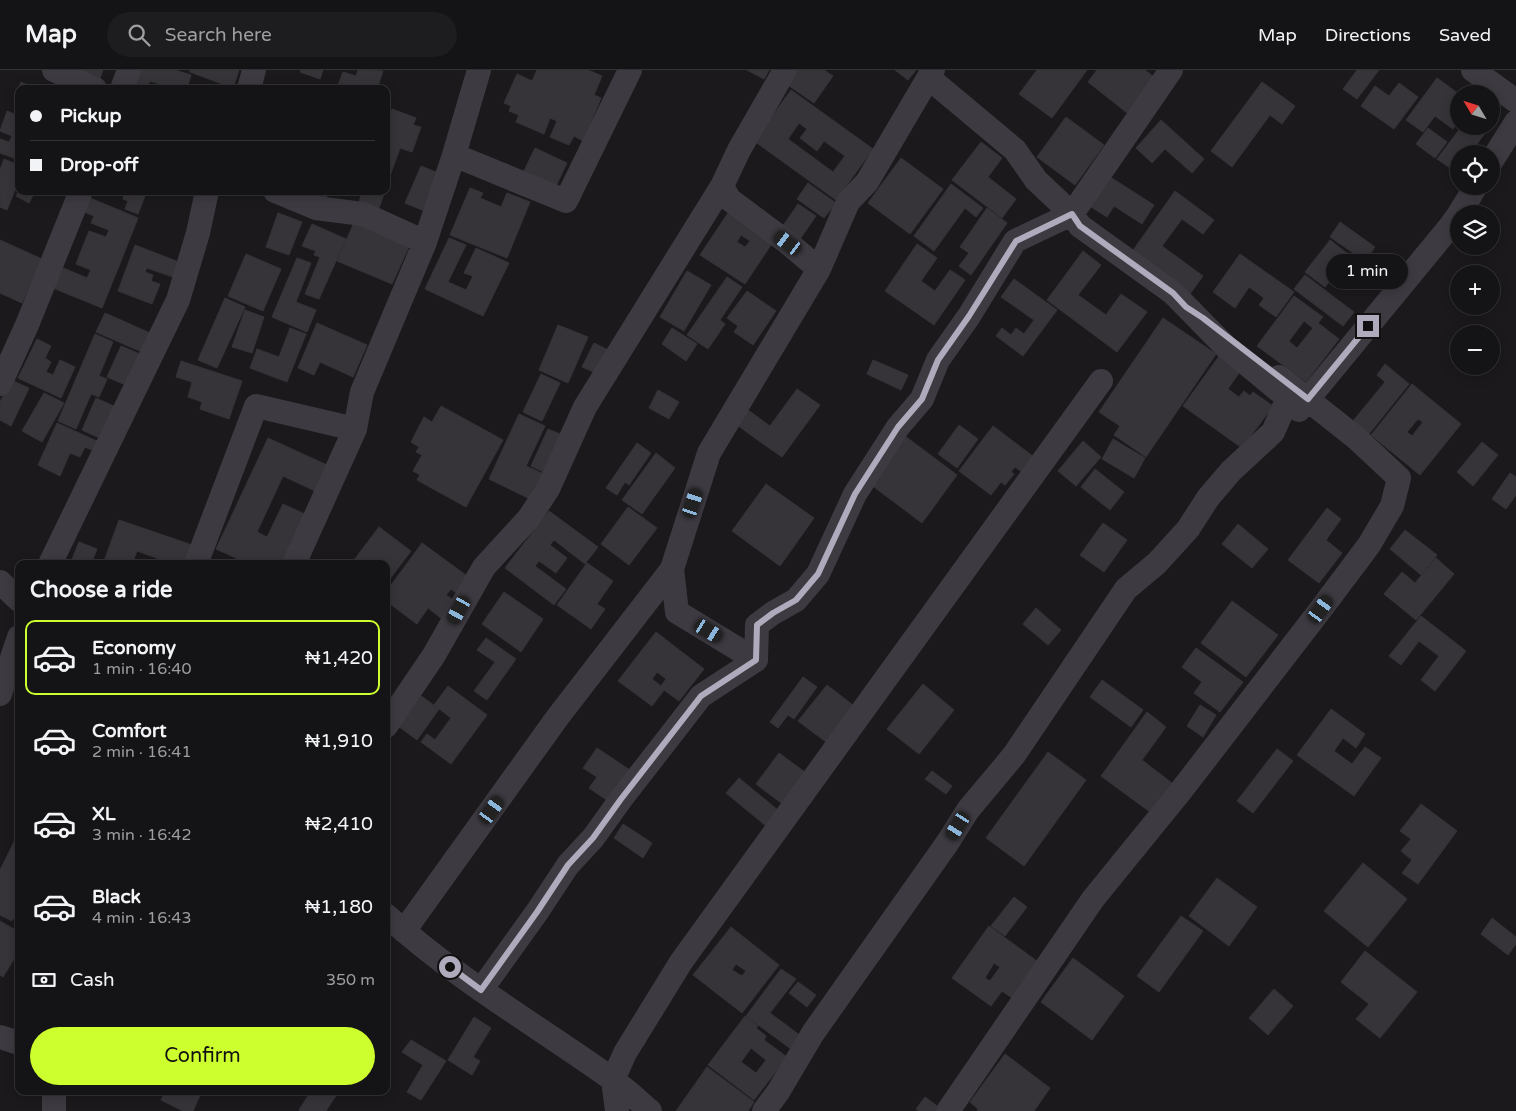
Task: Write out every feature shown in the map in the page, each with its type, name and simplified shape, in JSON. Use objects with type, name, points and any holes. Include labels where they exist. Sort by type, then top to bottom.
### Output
[{"type":"street","points":[[54,70],[86,85]]},
{"type":"street","points":[[123,85],[129,70]]},
{"type":"street","points":[[250,85],[254,70]]},
{"type":"street","points":[[296,560],[355,429],[362,392],[425,242],[454,155],[479,70]]},
{"type":"street","points":[[454,155],[566,201],[630,70]]},
{"type":"street","points":[[390,720],[434,655],[484,567],[529,518],[548,488],[585,407],[722,186],[739,150],[785,70]]},
{"type":"street","points":[[756,660],[757,625],[796,600],[818,574],[855,494],[898,427],[922,399],[938,360],[969,316],[1016,241],[1072,214],[1171,70]]},
{"type":"street","points":[[1473,70],[1516,101]]},
{"type":"street","points":[[404,931],[557,718],[672,569],[709,453],[819,269],[848,202],[867,182],[931,74],[1015,150],[1036,180],[1072,214],[1080,226],[1173,293],[1226,347],[1288,398],[1273,432],[1231,471],[1208,498],[1188,529],[1157,563],[1126,589],[1014,755],[968,810],[948,842],[813,1033],[778,1092],[764,1111]]},
{"type":"street","points":[[1500,148],[1516,122]]},
{"type":"street","points":[[722,186],[729,199],[819,269]]},
{"type":"street","points":[[0,384],[27,325],[79,195]]},
{"type":"street","points":[[52,560],[178,300],[198,233],[206,195]]},
{"type":"street","points":[[285,195],[316,208],[363,214],[425,242]]},
{"type":"street","points":[[1248,471],[1450,226]]},
{"type":"street","points":[[948,1111],[1093,898],[1180,792],[1321,609],[1369,545],[1392,506],[1399,478],[1308,399],[1186,307]]},
{"type":"street","points":[[616,1111],[613,1080],[624,1053],[681,962],[1101,381]]},
{"type":"street","points":[[198,560],[256,406],[355,429]]},
{"type":"street","points":[[672,569],[677,612],[756,660]]},
{"type":"street","points":[[0,582],[15,596]]},
{"type":"street","points":[[0,694],[15,649]]},
{"type":"street","points":[[481,990],[568,865],[593,838],[701,696],[756,660]]},
{"type":"street","points":[[390,919],[481,990],[613,1080],[650,1111]]},
{"type":"street","points":[[0,1037],[15,1042]]},
{"type":"street","points":[[54,1095],[54,1111]]},
{"type":"building","points":[[62,70],[103,70],[98,84]]},
{"type":"building","points":[[139,70],[175,70],[191,75],[188,85],[134,85]]},
{"type":"building","points":[[190,70],[239,70],[234,85],[225,85],[190,72]]},
{"type":"building","points":[[301,70],[323,70],[320,79],[300,72]]},
{"type":"building","points":[[358,70],[383,71],[378,85],[338,85],[343,72],[356,76]]},
{"type":"building","points":[[537,70],[588,70],[602,76],[594,95],[601,98],[583,141],[574,136],[569,145],[550,137],[557,121],[550,118],[544,134],[516,122],[519,115],[509,111],[511,106],[504,103],[517,74],[532,81]]},
{"type":"building","points":[[747,70],[769,70],[764,79]]},
{"type":"building","points":[[794,70],[824,70],[833,76],[814,103],[785,83]]},
{"type":"building","points":[[895,70],[916,70],[908,80]]},
{"type":"building","points":[[1037,70],[1087,70],[1052,118],[1019,94]]},
{"type":"building","points":[[1097,70],[1145,70],[1159,81],[1131,116],[1088,82]]},
{"type":"building","points":[[1357,70],[1379,70],[1357,99],[1343,89]]},
{"type":"building","points":[[1437,78],[1450,87],[1450,127],[1435,116],[1423,132],[1406,120]]},
{"type":"building","points":[[150,81],[163,85],[148,85]]},
{"type":"building","points":[[1262,82],[1295,106],[1282,124],[1270,115],[1232,167],[1211,151]]},
{"type":"building","points":[[1399,83],[1418,97],[1394,129],[1361,106],[1375,86],[1389,96]]},
{"type":"building","points":[[791,90],[873,149],[836,200],[754,141]],"holes":[[[799,123],[807,129],[800,138],[817,151],[824,141],[845,156],[833,172],[788,139]]]},
{"type":"building","points":[[392,109],[416,118],[413,125],[421,127],[412,152],[400,148],[390,176],[390,115]]},
{"type":"building","points":[[7,111],[15,114],[15,159],[0,153],[0,139],[9,142],[12,136],[0,131]]},
{"type":"building","points":[[1066,117],[1104,145],[1075,185],[1037,157]]},
{"type":"building","points":[[1161,120],[1204,159],[1192,173],[1165,149],[1152,163],[1136,148]]},
{"type":"building","points":[[1428,128],[1447,142],[1435,158],[1416,144]]},
{"type":"building","points":[[1455,135],[1484,135],[1476,145],[1450,145],[1450,168],[1437,159]]},
{"type":"building","points":[[981,142],[1002,158],[988,177],[1016,199],[1002,218],[952,180]]},
{"type":"building","points":[[535,148],[567,163],[554,190],[522,175]]},
{"type":"building","points":[[901,158],[943,189],[910,234],[868,203]]},
{"type":"building","points":[[4,159],[15,163],[15,190],[7,210],[0,207],[0,170]]},
{"type":"building","points":[[421,166],[443,175],[427,212],[405,203]]},
{"type":"building","points":[[1107,175],[1154,205],[1142,224],[1114,206],[1107,217],[1088,205]]},
{"type":"building","points":[[808,183],[836,203],[824,218],[797,199]]},
{"type":"building","points":[[951,184],[983,208],[976,217],[965,208],[934,251],[914,236]]},
{"type":"building","points":[[470,188],[483,193],[480,198],[501,207],[507,193],[530,202],[507,258],[450,235]]},
{"type":"building","points":[[1175,191],[1214,220],[1203,234],[1182,219],[1162,246],[1203,276],[1187,298],[1129,256]]},
{"type":"building","points":[[17,195],[33,195],[29,203]]},
{"type":"building","points":[[124,195],[145,195],[138,214],[125,209],[128,201],[123,199]]},
{"type":"building","points":[[299,195],[327,195],[323,205]]},
{"type":"building","points":[[361,195],[384,195],[379,208],[359,201]]},
{"type":"building","points":[[90,198],[138,218],[121,261],[83,246],[89,231],[106,237],[109,230],[91,223],[94,216],[84,212]]},
{"type":"building","points":[[798,204],[816,216],[796,245],[778,233]]},
{"type":"building","points":[[732,207],[777,236],[745,284],[700,255]],"holes":[[[741,235],[750,241],[745,247],[737,242]]]},
{"type":"building","points":[[987,208],[1007,223],[971,275],[959,266],[969,253],[960,247]]},
{"type":"building","points":[[278,213],[302,222],[289,255],[266,247]]},
{"type":"building","points":[[356,218],[411,242],[392,284],[337,261]]},
{"type":"building","points":[[1340,222],[1375,247],[1365,261],[1330,237]]},
{"type":"building","points":[[312,224],[346,239],[319,299],[305,294],[320,257],[314,255],[316,251],[302,246]]},
{"type":"building","points":[[449,238],[466,245],[448,282],[466,290],[473,276],[464,273],[476,248],[509,263],[483,316],[425,289]]},
{"type":"building","points":[[0,240],[42,259],[22,303],[0,293]]},
{"type":"building","points":[[1330,240],[1361,264],[1348,282],[1336,273],[1325,287],[1305,272]]},
{"type":"building","points":[[917,244],[937,258],[921,281],[935,291],[950,270],[965,280],[934,325],[885,291]]},
{"type":"building","points":[[135,245],[179,262],[173,277],[147,268],[145,272],[153,275],[151,281],[160,284],[152,304],[118,291]]},
{"type":"building","points":[[83,246],[121,261],[102,308],[53,288],[61,267],[87,278],[91,270],[76,264]]},
{"type":"building","points":[[1083,251],[1101,265],[1078,295],[1106,315],[1121,294],[1147,312],[1117,352],[1047,300]]},
{"type":"building","points":[[246,254],[281,269],[263,311],[228,296]]},
{"type":"building","points":[[1240,254],[1294,292],[1276,317],[1259,305],[1264,298],[1249,287],[1235,308],[1213,292]]},
{"type":"building","points":[[297,258],[311,263],[296,302],[316,310],[307,332],[272,317]]},
{"type":"building","points":[[687,271],[711,285],[684,331],[660,317]]},
{"type":"building","points":[[1305,275],[1354,312],[1343,326],[1294,289]]},
{"type":"building","points":[[727,277],[742,287],[720,320],[725,324],[708,349],[687,335]]},
{"type":"building","points":[[1014,279],[1057,310],[1023,356],[996,336],[1002,328],[1011,335],[1016,328],[1024,334],[1034,320],[1001,297]]},
{"type":"building","points":[[747,291],[776,311],[753,345],[734,332],[738,326],[727,318]]},
{"type":"building","points":[[1294,296],[1323,317],[1318,323],[1339,339],[1306,382],[1257,346]],"holes":[[[1304,321],[1313,328],[1297,348],[1289,341]]]},
{"type":"building","points":[[225,298],[245,307],[217,368],[198,360]]},
{"type":"building","points":[[245,310],[264,317],[252,353],[232,347]]},
{"type":"building","points":[[105,313],[150,333],[142,352],[96,332]]},
{"type":"building","points":[[1163,318],[1216,354],[1146,457],[1114,435],[1120,426],[1099,412]]},
{"type":"building","points":[[317,323],[367,345],[353,377],[320,362],[314,375],[298,368]]},
{"type":"building","points":[[558,325],[588,337],[568,383],[539,370]]},
{"type":"building","points":[[290,328],[306,334],[287,382],[250,368],[257,349],[279,357]]},
{"type":"building","points":[[672,328],[697,344],[686,361],[662,344]]},
{"type":"building","points":[[95,334],[113,342],[99,376],[107,379],[99,397],[91,394],[76,429],[58,421]]},
{"type":"building","points":[[37,339],[51,346],[45,358],[51,362],[46,372],[53,375],[60,360],[75,367],[61,398],[18,378]]},
{"type":"building","points":[[594,343],[608,350],[596,373],[582,367]]},
{"type":"building","points":[[121,346],[142,355],[128,386],[107,377]]},
{"type":"building","points":[[1222,352],[1239,373],[1228,389],[1239,397],[1244,391],[1250,396],[1253,392],[1273,406],[1242,448],[1183,406]]},
{"type":"building","points":[[873,360],[908,375],[901,390],[867,374]]},
{"type":"building","points":[[181,361],[242,381],[229,419],[200,409],[202,402],[188,397],[192,382],[176,377]]},
{"type":"building","points":[[1385,364],[1409,384],[1369,434],[1353,421],[1385,382],[1377,375]]},
{"type":"building","points":[[541,374],[560,383],[542,421],[523,412]]},
{"type":"building","points":[[11,380],[29,388],[11,426],[0,420],[0,402]]},
{"type":"building","points":[[1412,384],[1461,424],[1420,475],[1371,435]],"holes":[[[1418,419],[1423,422],[1412,436],[1407,432]]]},
{"type":"building","points":[[797,389],[820,405],[782,457],[759,441]]},
{"type":"building","points":[[658,390],[679,402],[669,419],[649,408]]},
{"type":"building","points":[[44,393],[64,403],[42,442],[22,431]]},
{"type":"building","points":[[96,398],[116,407],[102,439],[82,430]]},
{"type":"building","points":[[441,406],[503,440],[466,507],[417,480],[420,475],[413,471],[422,455],[416,452],[419,447],[411,442],[424,417],[432,422]]},
{"type":"building","points":[[744,407],[770,426],[759,441],[733,422]]},
{"type":"building","points":[[519,414],[545,426],[526,466],[546,475],[534,501],[489,479]]},
{"type":"building","points":[[57,423],[99,442],[94,451],[85,447],[80,457],[70,453],[60,476],[38,465]]},
{"type":"building","points":[[959,425],[978,439],[957,468],[938,454]]},
{"type":"building","points":[[993,426],[1034,457],[1022,472],[1015,467],[1011,472],[1014,474],[1005,485],[1001,482],[991,495],[959,471]]},
{"type":"building","points":[[548,429],[565,436],[548,474],[531,466]]},
{"type":"building","points":[[905,436],[957,475],[922,523],[870,484]]},
{"type":"building","points":[[268,438],[327,465],[315,491],[283,476],[257,532],[267,537],[283,504],[307,515],[286,560],[240,560],[216,549]]},
{"type":"building","points":[[1113,439],[1145,458],[1134,478],[1102,459]]},
{"type":"building","points":[[1083,441],[1101,457],[1076,486],[1058,471]]},
{"type":"building","points":[[1482,442],[1498,455],[1473,486],[1457,472]]},
{"type":"building","points":[[637,443],[651,453],[629,485],[625,482],[617,495],[606,488]]},
{"type":"building","points":[[656,453],[675,468],[642,514],[622,500]]},
{"type":"building","points":[[1095,469],[1124,492],[1110,510],[1081,487]]},
{"type":"building","points":[[1510,473],[1516,477],[1516,495],[1506,509],[1492,499]]},
{"type":"building","points":[[766,484],[814,518],[780,566],[732,531]]},
{"type":"building","points":[[628,507],[657,528],[629,565],[601,544]]},
{"type":"building","points":[[1327,508],[1341,519],[1326,540],[1342,553],[1319,583],[1288,560]]},
{"type":"building","points":[[549,511],[598,547],[585,564],[554,540],[550,545],[567,558],[556,573],[539,561],[535,566],[566,589],[554,605],[505,568]]},
{"type":"building","points":[[119,520],[195,546],[190,560],[162,560],[137,551],[134,560],[104,560]]},
{"type":"building","points":[[1103,523],[1127,540],[1104,572],[1080,555]]},
{"type":"building","points":[[1238,524],[1268,549],[1252,568],[1222,544]]},
{"type":"building","points":[[379,527],[411,551],[390,579],[390,560],[354,560]]},
{"type":"building","points":[[1405,530],[1437,555],[1421,575],[1390,549]]},
{"type":"building","points":[[79,542],[97,549],[93,560],[72,560]]},
{"type":"building","points":[[422,543],[474,581],[461,597],[451,589],[446,595],[455,601],[442,619],[428,608],[417,624],[390,604],[390,587]]},
{"type":"building","points":[[1436,558],[1454,574],[1416,620],[1384,594],[1402,572],[1415,583]]},
{"type":"building","points":[[587,563],[613,581],[597,604],[605,609],[591,629],[557,605]]},
{"type":"building","points":[[504,592],[543,619],[521,652],[482,624]]},
{"type":"building","points":[[1232,601],[1278,635],[1246,677],[1201,643]]},
{"type":"building","points":[[1036,608],[1061,630],[1048,645],[1023,624]]},
{"type":"building","points":[[1421,616],[1466,651],[1435,691],[1421,680],[1439,656],[1419,641],[1401,665],[1389,656]]},
{"type":"building","points":[[656,632],[704,669],[679,701],[664,690],[652,706],[618,681]],"holes":[[[657,672],[666,679],[661,686],[652,679]]]},
{"type":"building","points":[[486,638],[516,659],[487,700],[474,691],[495,662],[477,650]]},
{"type":"building","points":[[1196,648],[1243,682],[1220,712],[1194,693],[1202,682],[1182,667]]},
{"type":"building","points":[[803,677],[817,687],[794,719],[788,715],[778,728],[770,722]]},
{"type":"building","points":[[1102,680],[1143,710],[1131,727],[1090,697]]},
{"type":"building","points":[[923,684],[954,710],[919,754],[887,729]]},
{"type":"building","points":[[827,685],[858,709],[830,745],[798,721]]},
{"type":"building","points":[[448,686],[487,715],[451,764],[421,742],[427,734],[435,740],[451,718],[434,705]]},
{"type":"building","points":[[420,695],[439,709],[417,740],[398,726]]},
{"type":"building","points":[[1200,705],[1216,715],[1203,737],[1187,726]]},
{"type":"building","points":[[1331,709],[1365,734],[1356,748],[1343,738],[1334,751],[1352,764],[1365,747],[1381,758],[1354,796],[1297,755]]},
{"type":"building","points":[[1147,712],[1166,727],[1142,760],[1172,783],[1150,812],[1101,776]]},
{"type":"building","points":[[597,748],[630,770],[608,801],[589,788],[597,777],[583,768]]},
{"type":"building","points":[[1277,749],[1293,761],[1253,813],[1237,801]]},
{"type":"building","points":[[1048,752],[1086,780],[1024,866],[986,838]]},
{"type":"building","points":[[779,753],[809,775],[785,806],[756,784]]},
{"type":"building","points":[[932,771],[952,786],[946,794],[925,779]]},
{"type":"building","points":[[739,778],[779,811],[766,826],[726,793]]},
{"type":"building","points":[[1421,804],[1457,831],[1418,884],[1402,873],[1412,860],[1401,851],[1411,839],[1400,831]]},
{"type":"building","points":[[623,824],[652,843],[643,858],[614,838]]},
{"type":"building","points":[[15,840],[15,915],[12,921],[0,915],[0,870]]},
{"type":"building","points":[[1363,863],[1407,899],[1368,947],[1324,911]]},
{"type":"building","points":[[1217,878],[1257,907],[1229,946],[1189,916]]},
{"type":"building","points":[[1014,897],[1027,907],[1005,936],[991,926]]},
{"type":"building","points":[[1181,916],[1203,931],[1159,992],[1137,976]]},
{"type":"building","points":[[1492,918],[1516,937],[1516,944],[1508,955],[1481,934]]},
{"type":"building","points":[[0,921],[15,930],[15,958],[3,977],[0,975]]},
{"type":"building","points":[[989,926],[1041,964],[1015,1000],[1002,991],[991,1006],[952,978]],"holes":[[[994,963],[1000,967],[990,981],[985,978]]]},
{"type":"building","points":[[731,927],[779,965],[742,1013],[693,975]],"holes":[[[736,964],[746,971],[742,976],[732,970]]]},
{"type":"building","points":[[1365,951],[1417,992],[1380,1038],[1356,1019],[1369,1004],[1341,982]]},
{"type":"building","points":[[1073,958],[1124,996],[1092,1040],[1041,1002]]},
{"type":"building","points":[[781,969],[796,979],[770,1013],[801,1036],[791,1049],[746,1016]]},
{"type":"building","points":[[798,982],[816,995],[807,1007],[789,993]]},
{"type":"building","points":[[1274,989],[1293,1006],[1268,1035],[1249,1018]]},
{"type":"building","points":[[745,1016],[758,1026],[756,1028],[766,1036],[764,1040],[787,1057],[754,1100],[708,1065]],"holes":[[[751,1048],[766,1060],[756,1073],[741,1062]]]},
{"type":"building","points":[[474,1017],[491,1028],[473,1057],[480,1061],[472,1075],[448,1060]]},
{"type":"building","points":[[411,1040],[446,1061],[421,1100],[407,1092],[423,1065],[402,1052]]},
{"type":"building","points":[[1005,1054],[1050,1088],[1034,1111],[977,1111],[978,1109],[970,1102]]},
{"type":"building","points":[[707,1067],[754,1102],[748,1111],[676,1111]]},
{"type":"building","points":[[163,1095],[200,1095],[193,1111],[183,1111],[161,1100]]},
{"type":"building","points":[[308,1095],[336,1095],[326,1111],[299,1110]]},
{"type":"building","points":[[925,1097],[940,1108],[938,1111],[919,1111],[916,1109]]},
{"type":"route","points":[[450,967],[481,990],[568,865],[593,838],[701,696],[756,660],[757,625],[796,600],[818,574],[855,494],[898,427],[922,399],[938,360],[969,316],[1016,241],[1072,214],[1080,226],[1173,293],[1186,307],[1308,399],[1368,326]]}]
